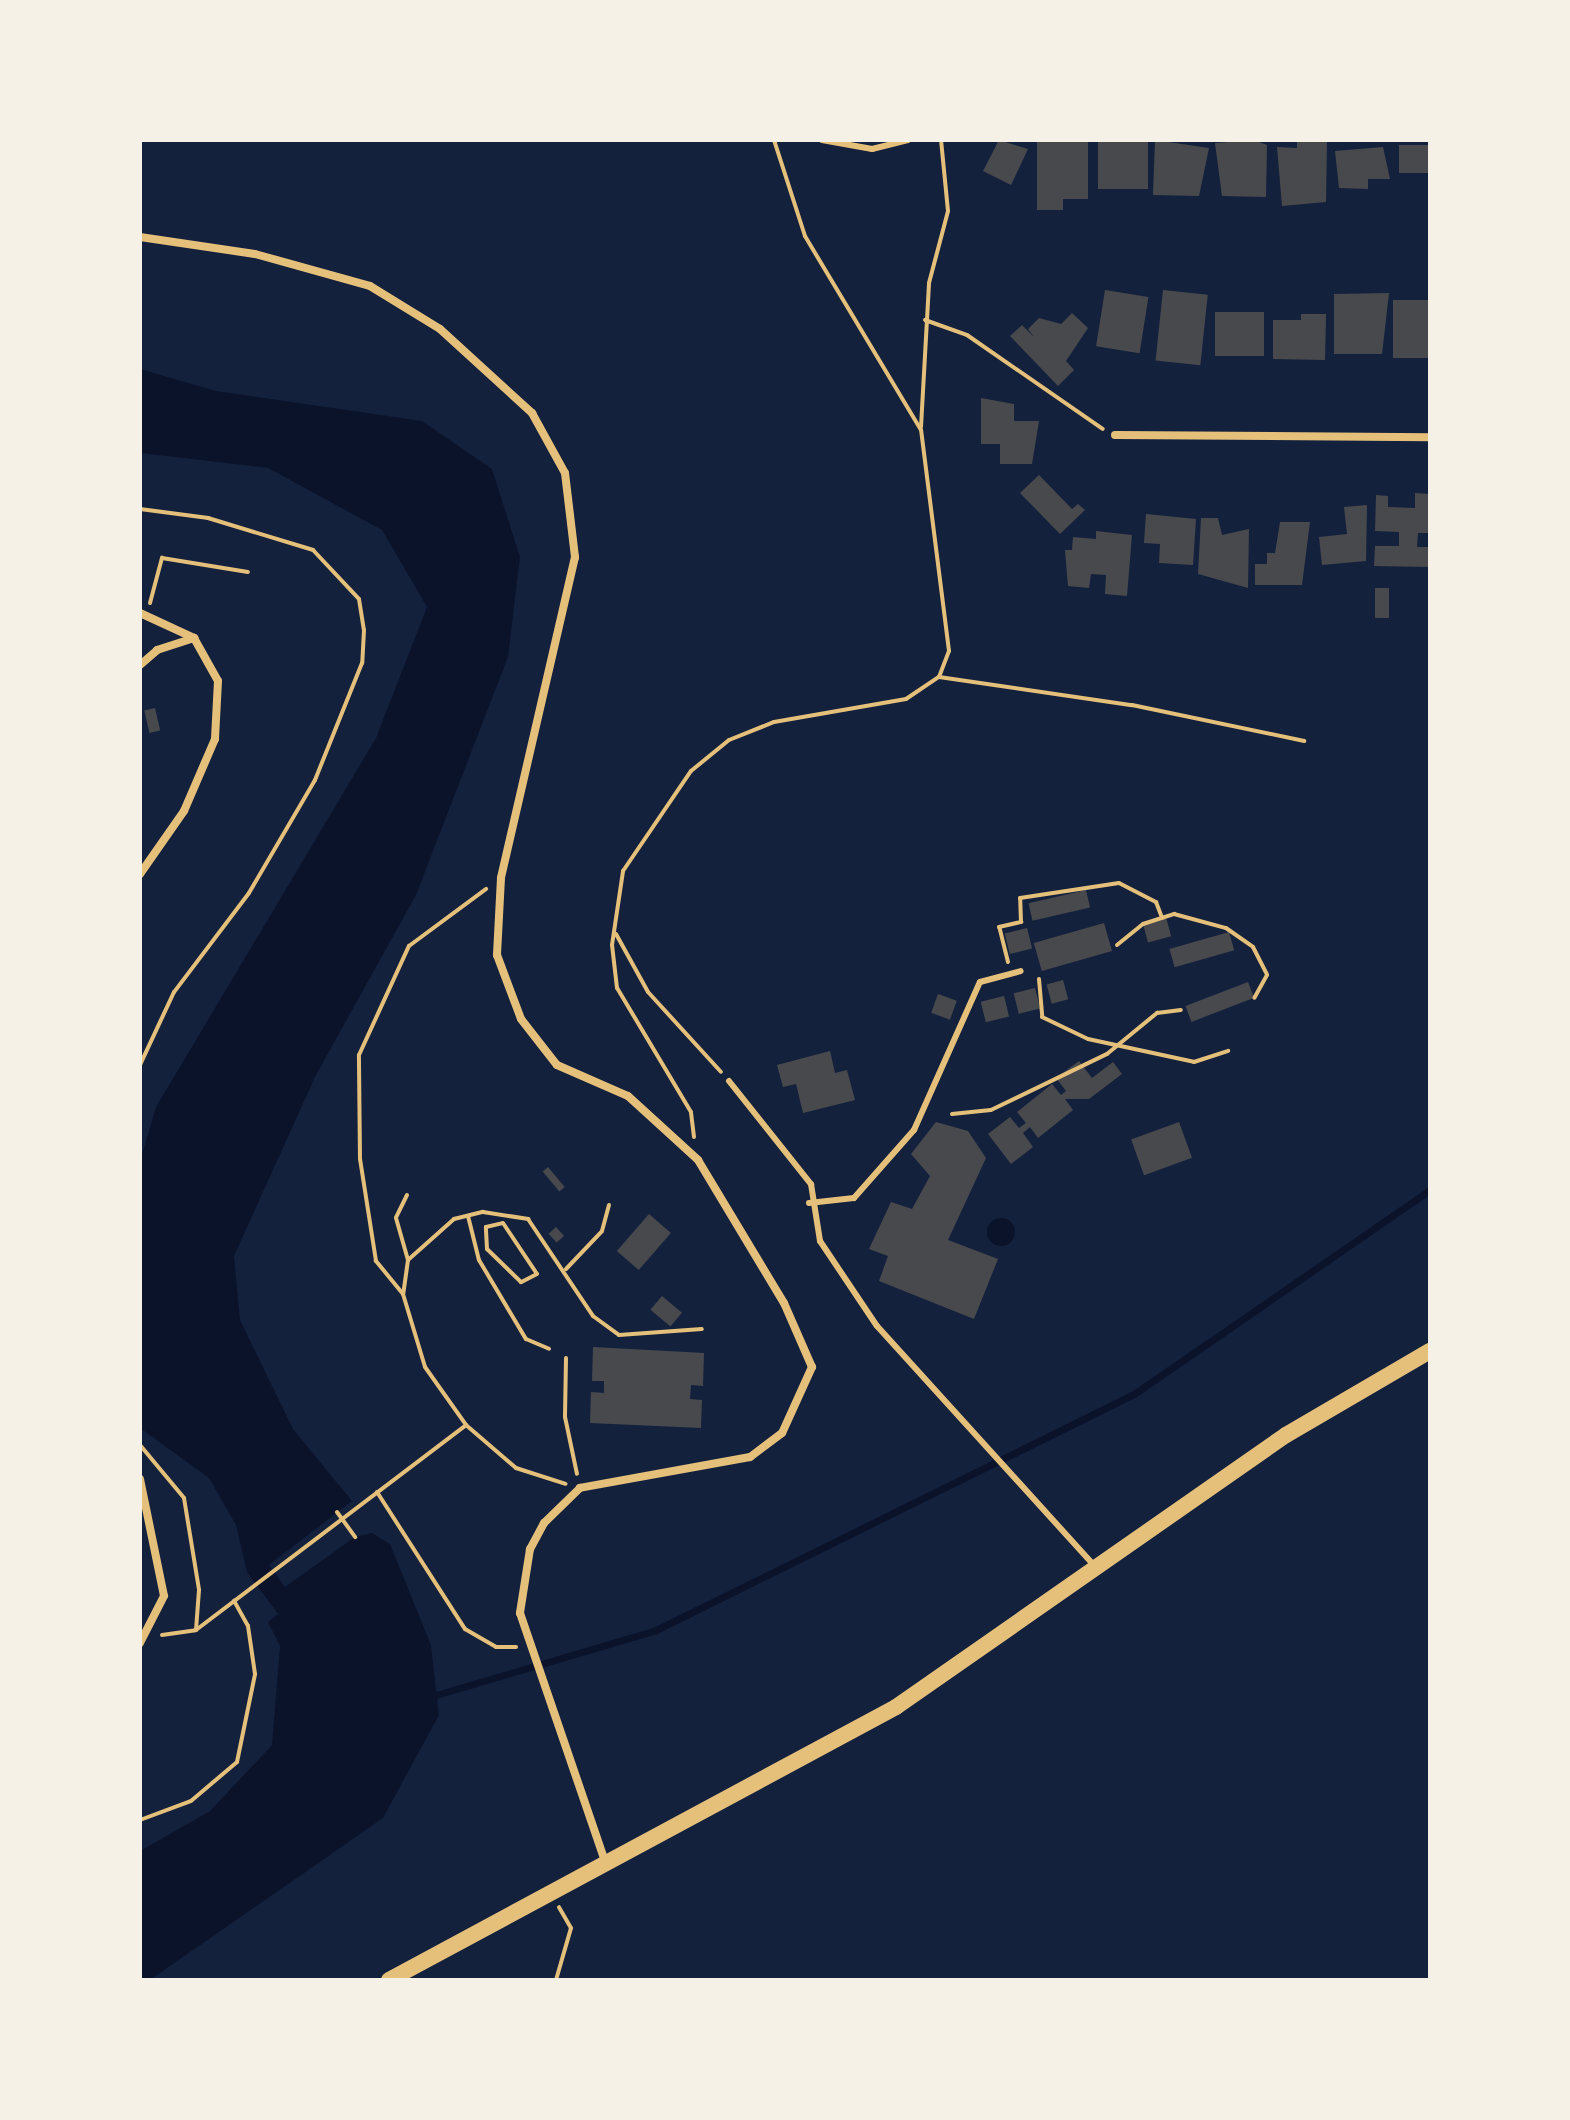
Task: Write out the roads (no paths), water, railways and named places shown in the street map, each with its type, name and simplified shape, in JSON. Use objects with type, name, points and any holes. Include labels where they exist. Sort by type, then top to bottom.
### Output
[{"type":"main road","points":[[389,1980],[896,1707],[1286,1435],[1430,1351]]},
{"type":"street","points":[[140,237],[255,254],[370,286],[440,329],[532,413],[565,473],[575,557],[501,878],[497,955],[521,1019],[557,1065],[628,1096],[698,1160],[784,1303],[812,1367],[782,1433],[750,1457],[580,1488],[544,1523],[522,1575],[520,1613],[530,1648],[607,1865]]},
{"type":"street","points":[[1115,435],[1430,437]]},
{"type":"street","points":[[140,874],[184,811],[215,739],[218,681],[194,638],[143,614]]},
{"type":"street","points":[[140,665],[157,650],[194,638]]},
{"type":"street","points":[[140,1479],[164,1596],[142,1640]]},
{"type":"lane","points":[[822,140],[872,149],[908,140]]},
{"type":"lane","points":[[809,1203],[854,1198],[914,1130],[980,982],[1021,971]]},
{"type":"lane","points":[[729,1081],[811,1184],[809,1203],[820,1241],[900,1356],[951,1402],[1098,1569]]},
{"type":"water","points":[[140,369],[216,391],[422,421],[492,469],[520,557],[508,657],[416,895],[316,1075],[234,1256],[240,1320],[293,1429],[352,1501],[269,1565],[285,1587],[355,1537],[372,1533],[390,1544],[431,1645],[439,1715],[383,1818],[150,1980],[140,1980],[140,1851],[210,1811],[272,1745],[280,1646],[268,1622],[278,1614],[247,1572],[236,1525],[209,1478],[140,1428],[140,1161],[156,1107],[376,738],[427,607],[382,530],[268,468],[140,453]]},
{"type":"water","points":[[1001,1218],[1011,1222],[1015,1232],[1011,1242],[1001,1246],[991,1242],[987,1232],[991,1222]]},
{"type":"waterway","points":[[429,1697],[656,1630],[1134,1394],[1430,1190]]}]
